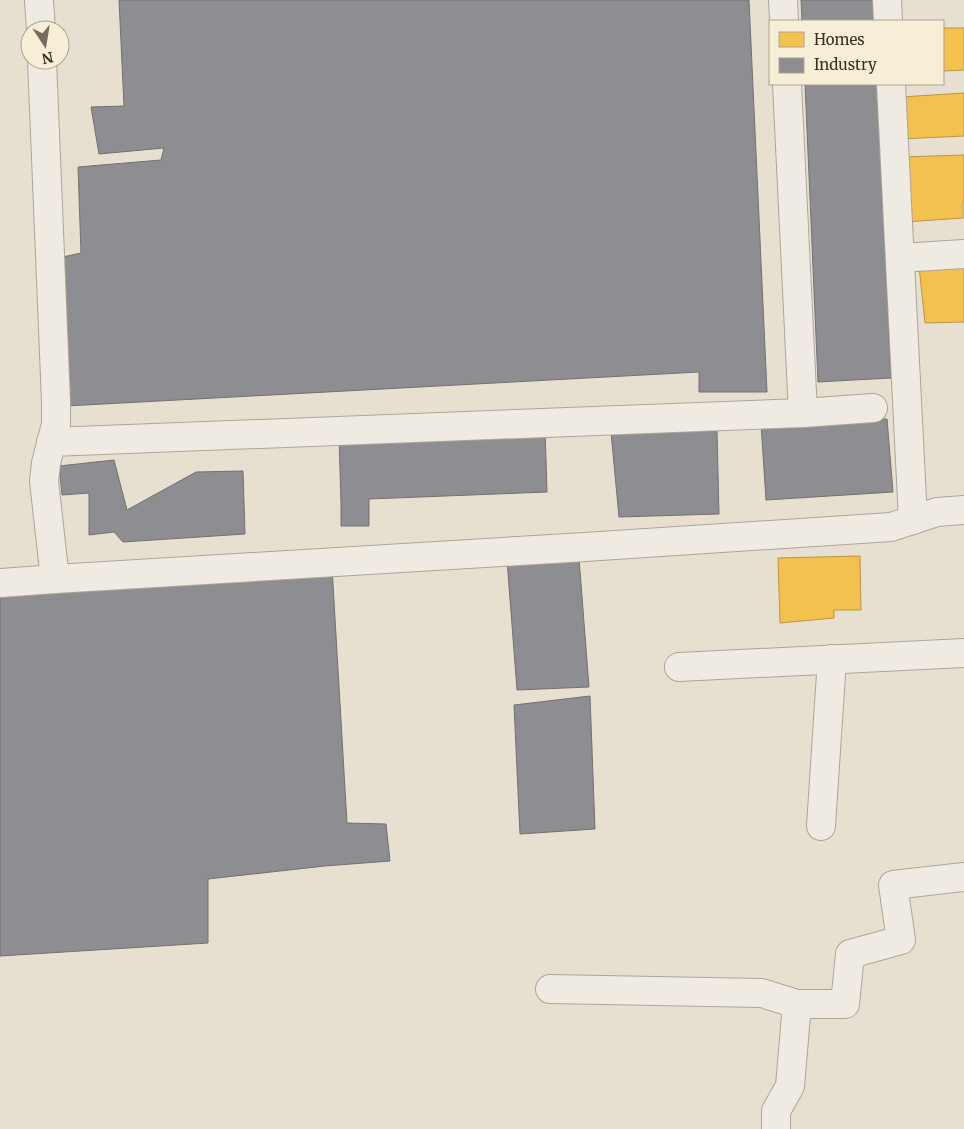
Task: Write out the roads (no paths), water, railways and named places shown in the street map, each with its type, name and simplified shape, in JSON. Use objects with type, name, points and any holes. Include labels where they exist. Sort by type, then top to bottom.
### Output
[{"type":"street","points":[[39,0],[40,20]]},
{"type":"street","points":[[783,0],[784,20]]},
{"type":"street","points":[[887,0],[888,20]]},
{"type":"street","points":[[42,70],[56,402],[56,424],[46,463],[44,481],[55,579]]},
{"type":"street","points":[[787,85],[803,413]]},
{"type":"street","points":[[891,85],[913,520]]},
{"type":"street","points":[[900,258],[964,254]]},
{"type":"street","points":[[52,442],[803,413],[873,408]]},
{"type":"street","points":[[0,583],[595,547],[891,526],[937,512],[964,510]]},
{"type":"street","points":[[679,667],[964,653]]},
{"type":"street","points":[[820,826],[832,659]]},
{"type":"street","points":[[550,990],[762,993],[798,1004],[845,1004],[850,954],[901,940],[893,885],[964,877]]},
{"type":"street","points":[[776,1129],[776,1111],[790,1086],[798,1004]]}]
